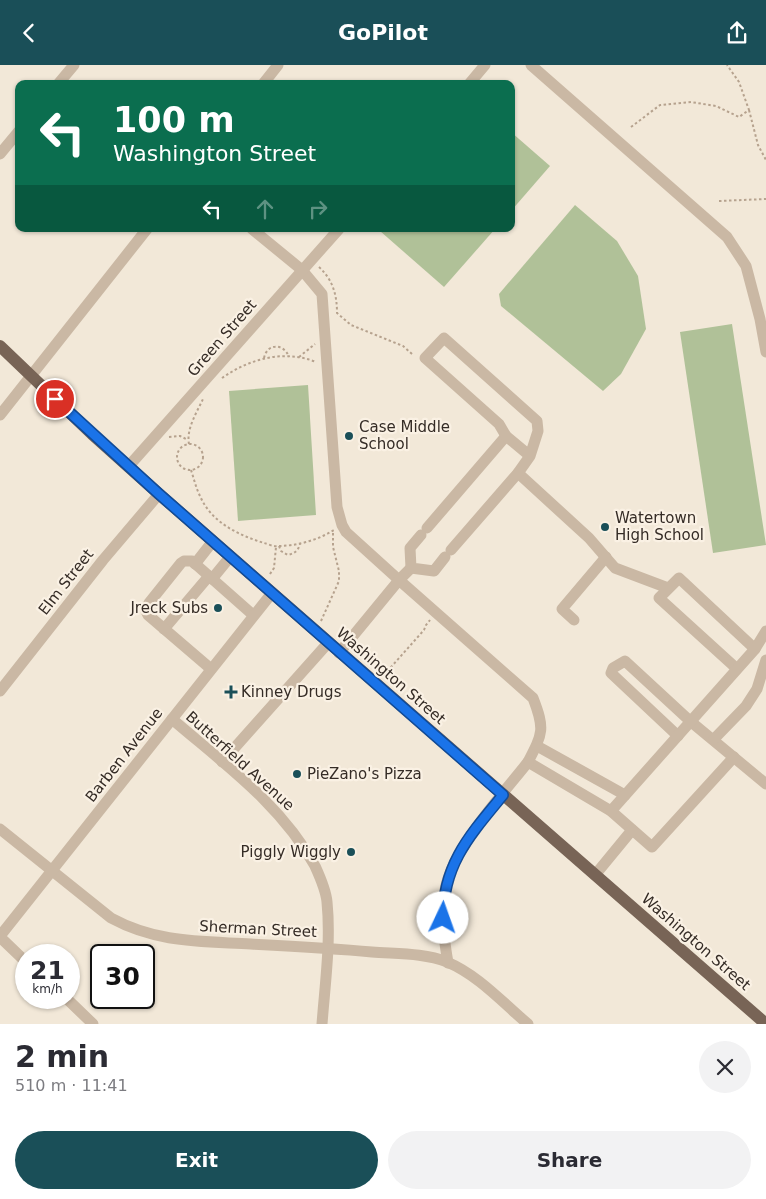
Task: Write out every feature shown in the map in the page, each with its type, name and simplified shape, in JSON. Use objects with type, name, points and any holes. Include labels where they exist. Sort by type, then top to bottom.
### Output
[{"type":"main road","name":"Washington Street","points":[[0,346],[128,467],[766,1024]]},
{"type":"street","points":[[61,80],[74,65]]},
{"type":"street","points":[[266,80],[278,65]]},
{"type":"street","points":[[472,80],[485,65]]},
{"type":"street","points":[[531,65],[727,237],[746,266],[760,319],[766,352]]},
{"type":"street","points":[[0,154],[15,136]]},
{"type":"street","points":[[0,415],[145,232]]},
{"type":"street","points":[[256,232],[302,270],[322,295],[338,528],[346,532],[399,581],[533,697],[541,719],[541,739],[528,763],[460,852],[449,875],[445,888],[443,911],[444,940],[448,963]]},
{"type":"street","name":"Green Street","points":[[128,467],[336,232]]},
{"type":"street","points":[[411,567],[434,571],[518,473],[530,455],[538,431],[537,421],[444,338],[425,358],[499,424],[506,436],[530,455]]},
{"type":"street","points":[[339,653],[411,567],[410,548],[506,436]]},
{"type":"street","points":[[518,473],[589,538],[615,568],[668,588]]},
{"type":"street","name":"Elm Street","points":[[0,691],[102,560],[159,494]]},
{"type":"street","points":[[194,564],[213,541]]},
{"type":"street","points":[[164,629],[230,557]]},
{"type":"street","points":[[574,621],[562,609],[606,557]]},
{"type":"street","points":[[211,669],[148,615],[146,611],[146,608],[181,563],[188,560],[194,564],[253,615]]},
{"type":"street","points":[[736,669],[659,598],[668,588],[679,578],[755,649]]},
{"type":"street","name":"Barben Avenue","points":[[0,937],[272,593]]},
{"type":"street","points":[[611,811],[755,649],[766,631]]},
{"type":"street","points":[[222,762],[328,643]]},
{"type":"street","points":[[714,739],[746,706],[758,689],[766,660]]},
{"type":"street","points":[[678,736],[622,685],[611,673],[613,668],[625,661],[690,721],[766,784]]},
{"type":"street","name":"Butterfield Avenue","points":[[172,719],[259,794],[286,823],[306,851],[320,877],[328,900],[322,1024]]},
{"type":"street","points":[[537,746],[625,795]]},
{"type":"street","points":[[528,763],[611,811],[652,847],[734,757]]},
{"type":"street","name":"Sherman Street","points":[[0,829],[111,918],[130,928],[150,935],[182,940],[421,955],[448,963],[475,979],[528,1024]]},
{"type":"street","points":[[594,875],[632,830]]},
{"type":"street","points":[[0,937],[15,951]]},
{"type":"street","points":[[77,1009],[93,1024]]},
{"type":"path","points":[[727,65],[738,82],[758,145],[766,160]]},
{"type":"path","points":[[631,127],[660,105],[690,102],[716,106],[739,117],[748,110]]},
{"type":"path","points":[[719,201],[766,199]]},
{"type":"path","points":[[317,265],[330,280],[336,295],[337,313],[351,325],[403,346],[412,354]]},
{"type":"path","points":[[300,357],[326,333]]},
{"type":"path","points":[[264,358],[268,349],[273,346],[280,346],[289,357]]},
{"type":"path","points":[[216,382],[248,363],[264,358],[300,357],[328,368]]},
{"type":"path","points":[[189,445],[191,424],[205,395]]},
{"type":"path","points":[[167,437],[180,436],[188,440]]},
{"type":"path","points":[[189,445],[195,445],[202,453],[200,464],[196,468],[185,470],[177,461],[177,455],[179,450],[189,445]]},
{"type":"path","points":[[191,470],[200,497],[211,512],[238,534],[278,547],[324,536],[338,528]]},
{"type":"path","points":[[321,621],[338,581],[339,571],[333,547],[338,528]]},
{"type":"path","points":[[278,547],[288,555],[298,549],[300,543]]},
{"type":"path","points":[[270,574],[274,568],[278,547]]},
{"type":"path","points":[[384,675],[424,630],[436,613]]},
{"type":"green space","points":[[515,135],[550,166],[515,206]]},
{"type":"green space","points":[[575,205],[617,241],[638,276],[646,329],[621,374],[603,391],[501,306],[499,294]]},
{"type":"green space","points":[[381,232],[492,232],[444,287]]},
{"type":"green space","points":[[732,324],[766,545],[713,553],[680,332]]},
{"type":"green space","points":[[308,385],[316,515],[238,521],[229,391]]},
{"type":"place","name":"Case Middle School","points":[[349,436]]},
{"type":"place","name":"Watertown High School","points":[[605,527]]},
{"type":"place","name":"Jreck Subs","points":[[218,608]]},
{"type":"place","name":"Kinney Drugs","points":[[231,692]]},
{"type":"place","name":"PieZano's Pizza","points":[[297,774]]},
{"type":"place","name":"Piggly Wiggly","points":[[351,852]]},
{"type":"route","points":[[55,399],[159,494],[503,795],[458,855],[445,888],[443,918]]}]
